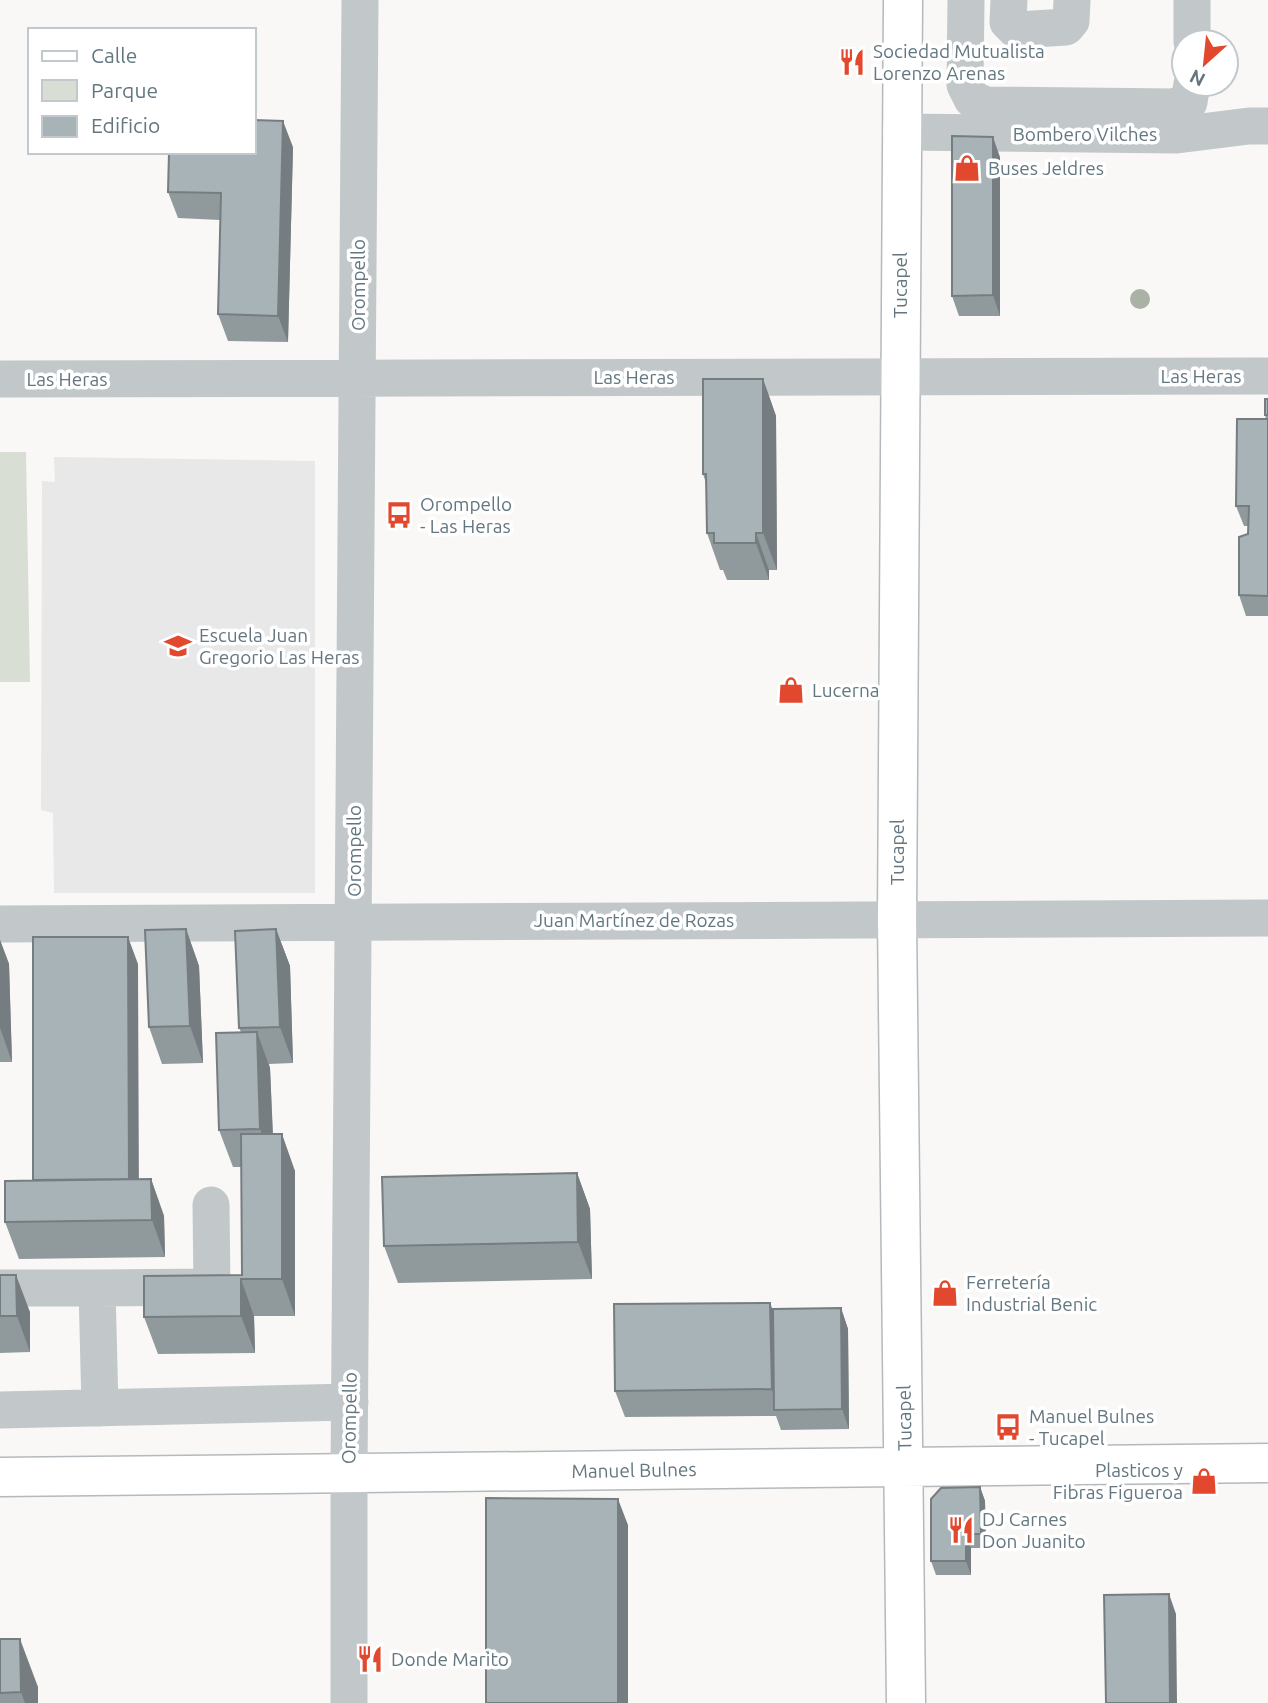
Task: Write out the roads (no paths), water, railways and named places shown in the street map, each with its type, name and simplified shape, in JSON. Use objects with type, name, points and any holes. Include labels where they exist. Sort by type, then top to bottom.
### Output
[{"type":"main road","name":"Tucapel","points":[[903,0],[897,920],[906,1703]]},
{"type":"main road","name":"Manuel Bulnes","points":[[0,1477],[1268,1463]]},
{"type":"street","name":"Orompello","points":[[349,1703],[360,0]]},
{"type":"street","points":[[966,0],[965,85],[972,99],[986,105],[1173,107],[1189,102],[1190,98]]},
{"type":"street","points":[[1009,0],[1008,22],[1016,30],[1066,27],[1071,21],[1072,0]]},
{"type":"street","points":[[1192,0],[1192,28]]},
{"type":"street","name":"Bombero Vilches","points":[[901,132],[1177,135],[1268,126]]},
{"type":"street","name":"Las Heras","points":[[0,379],[1268,376]]},
{"type":"street","name":"Juan Martínez de Rozas","points":[[0,924],[1268,918]]},
{"type":"street","points":[[0,1287],[212,1287],[211,1205]]},
{"type":"street","points":[[97,1288],[100,1408]]},
{"type":"street","points":[[0,1410],[350,1402]]},
{"type":"place","name":"Sociedad Mutualista Lorenzo Arenas","points":[[852,62]]},
{"type":"place","name":"Buses Jeldres","points":[[967,168]]},
{"type":"place","name":"Orompello - Las Heras","points":[[399,515]]},
{"type":"place","name":"Escuela Juan Gregorio Las Heras","points":[[178,646]]},
{"type":"place","name":"Lucerna","points":[[791,690]]},
{"type":"place","name":"Ferretería Industrial Benic","points":[[945,1293]]},
{"type":"place","name":"Manuel Bulnes - Tucapel","points":[[1008,1427]]},
{"type":"place","name":"Plasticos y Fibras Figueroa","points":[[1204,1481]]},
{"type":"place","name":"DJ Carnes Don Juanito","points":[[961,1530]]},
{"type":"place","name":"Donde Marito","points":[[370,1659]]}]
